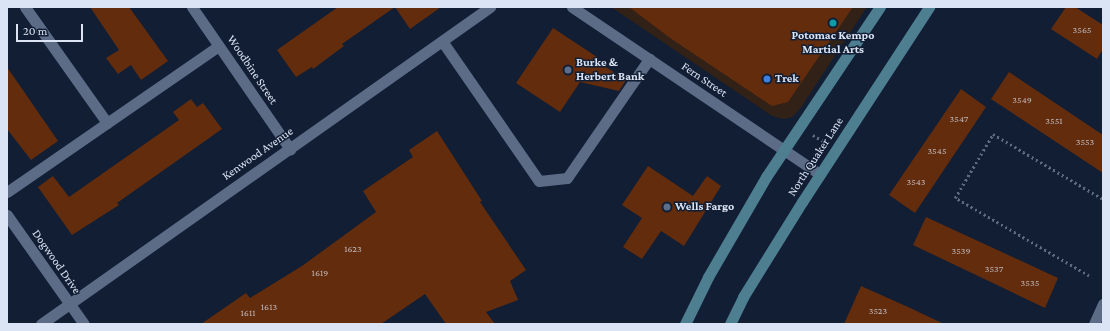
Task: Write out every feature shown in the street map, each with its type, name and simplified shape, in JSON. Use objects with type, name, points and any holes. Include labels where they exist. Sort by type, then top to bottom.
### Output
[{"type":"main road","points":[[685,324],[708,277],[784,149],[880,7]]},
{"type":"main road","name":"North Quaker Lane","points":[[730,324],[743,297],[820,174],[929,7]]},
{"type":"street","points":[[25,7],[107,123]]},
{"type":"street","name":"Woodbine Street","points":[[192,7],[290,148]]},
{"type":"street","name":"Kenwood Avenue","points":[[41,324],[490,7]]},
{"type":"street","name":"Fern Street","points":[[572,7],[820,174]]},
{"type":"street","points":[[442,41],[539,181],[567,178],[649,59]]},
{"type":"street","points":[[7,192],[219,46]]},
{"type":"street","name":"Dogwood Drive","points":[[7,215],[84,324]]},
{"type":"street","points":[[1094,324],[1103,304]]},
{"type":"path","points":[[1089,276],[955,198],[992,134],[1103,198]]},
{"type":"path","points":[[813,135],[825,142]]},
{"type":"shaded area","points":[[611,7],[867,7],[800,109],[792,117],[784,119],[772,116]]},
{"type":"building","points":[[90,7],[129,7],[168,61],[141,80],[131,65],[118,74],[106,58],[119,50]]},
{"type":"building","points":[[338,7],[395,7],[342,44],[344,46],[313,69],[312,67],[296,77],[277,50]]},
{"type":"building","points":[[395,7],[441,7],[410,29]]},
{"type":"building","name":"Trek","points":[[629,7],[853,7],[788,102],[772,106],[670,38]]},
{"type":"building","points":[[1066,7],[1075,7],[1103,25],[1103,49],[1097,59],[1051,29]]},
{"type":"building","name":"Burke & Herbert Bank","points":[[553,28],[597,57],[595,60],[626,80],[619,91],[580,82],[560,112],[516,83]]},
{"type":"building","points":[[7,67],[58,141],[31,160],[7,129]]},
{"type":"building","points":[[1009,72],[1103,135],[1103,173],[991,99]]},
{"type":"building","points":[[961,89],[986,107],[915,213],[889,195]]},
{"type":"building","points":[[191,99],[197,107],[203,103],[222,129],[117,203],[119,205],[72,235],[38,187],[53,176],[69,197],[179,120],[173,112]]},
{"type":"building","points":[[437,131],[482,201],[480,202],[526,270],[510,281],[518,300],[486,312],[495,324],[446,324],[425,294],[381,324],[201,324],[246,293],[250,298],[302,266],[376,212],[363,191],[413,157],[409,150]]},
{"type":"building","name":"Wells Fargo","points":[[648,166],[693,196],[707,176],[721,186],[684,246],[661,231],[642,259],[623,247],[642,218],[622,205]]},
{"type":"building","points":[[926,217],[1058,278],[1045,308],[913,245]]},
{"type":"building","points":[[861,286],[908,307],[944,324],[844,324]]},
{"type":"place","name":"Potomac Kempo Martial Arts","points":[[833,23]]},
{"type":"place","name":"Burke & Herbert Bank","points":[[568,70]]},
{"type":"place","name":"Trek","points":[[767,79]]},
{"type":"place","name":"Wells Fargo","points":[[667,207]]}]
